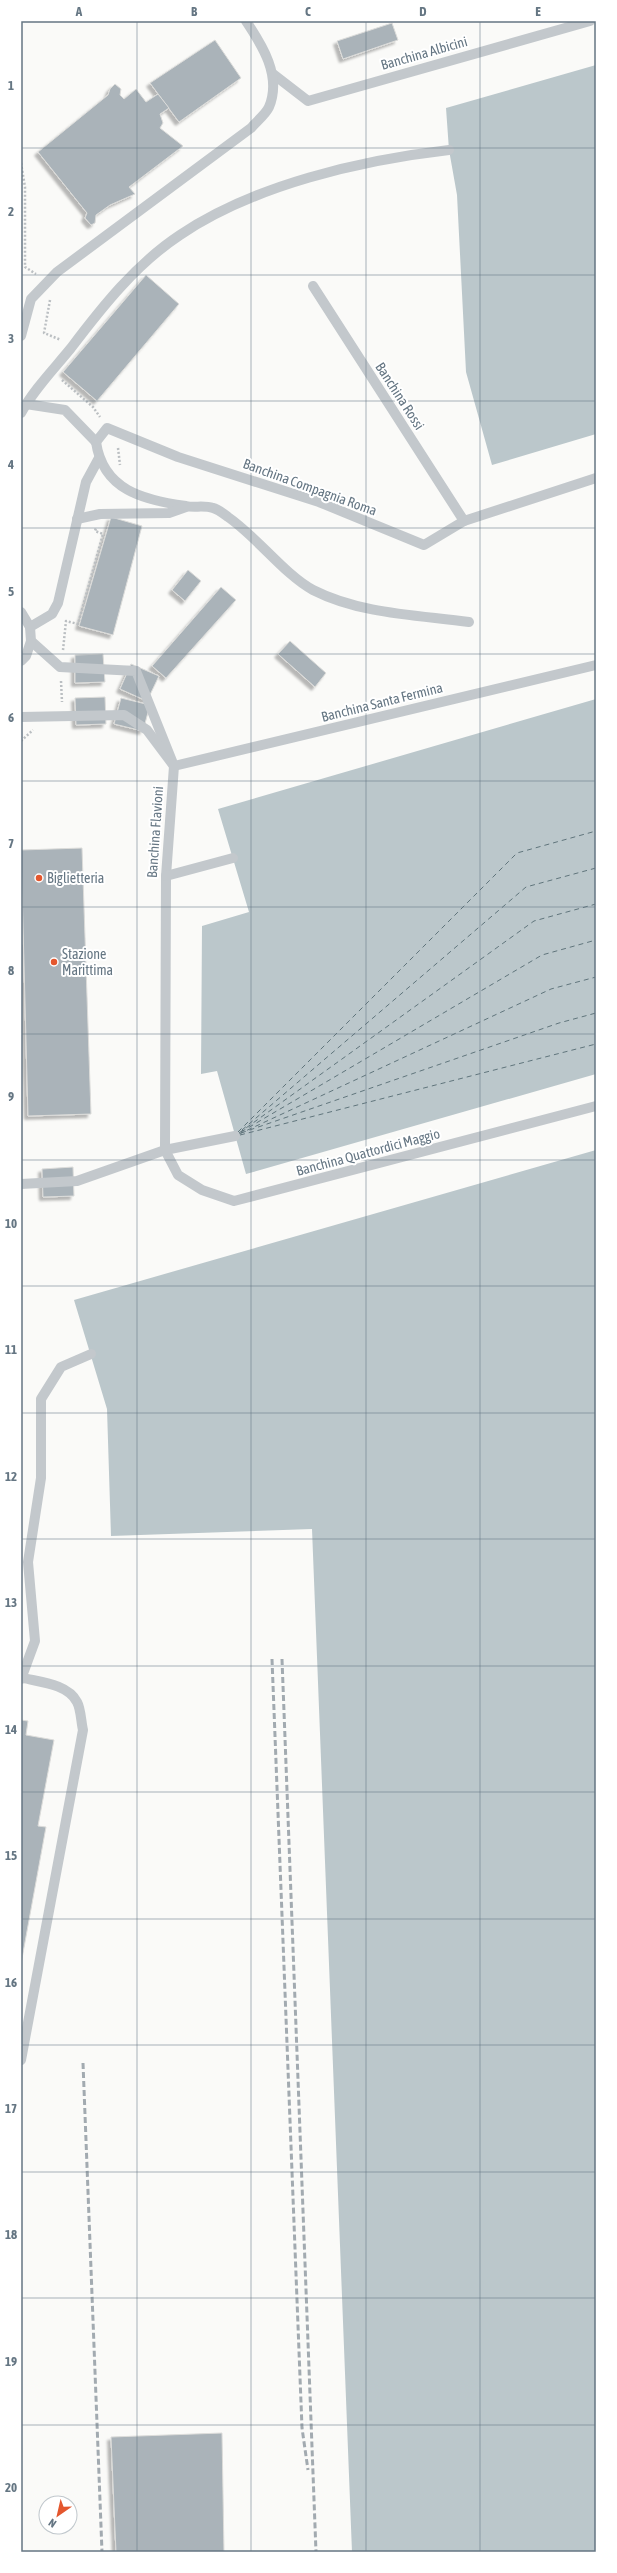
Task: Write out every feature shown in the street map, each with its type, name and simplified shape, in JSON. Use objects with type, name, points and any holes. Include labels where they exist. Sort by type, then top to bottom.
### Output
[{"type":"lane","points":[[21,336],[31,300],[45,285],[80,255],[251,128],[269,108],[273,74],[260,42],[246,21]]},
{"type":"lane","name":"Banchina Albicini","points":[[273,74],[308,101],[590,21]]},
{"type":"lane","points":[[23,405],[80,334],[133,274],[180,235],[244,200],[307,179],[417,154],[449,150]]},
{"type":"lane","name":"Banchina Rossi","points":[[313,286],[464,521]]},
{"type":"lane","points":[[23,405],[65,410],[96,442],[99,458],[122,488],[144,497],[186,507],[214,508],[245,529],[297,578],[312,589],[362,608],[469,622]]},
{"type":"lane","name":"Banchina Compagnia Roma","points":[[96,442],[107,428],[178,456],[319,502],[424,546],[464,521],[596,478]]},
{"type":"lane","points":[[30,627],[52,614],[58,603],[86,482],[99,458]]},
{"type":"lane","points":[[77,519],[100,514],[169,513],[186,507]]},
{"type":"lane","points":[[21,612],[30,627],[31,641],[26,656],[21,661]]},
{"type":"lane","name":"Banchina Flavioni","points":[[31,641],[60,667],[136,671],[174,766],[166,876],[165,1150]]},
{"type":"lane","name":"Banchina Santa Fermina","points":[[174,766],[596,664]]},
{"type":"lane","points":[[21,717],[124,715],[147,730],[174,766]]},
{"type":"lane","points":[[166,876],[233,858]]},
{"type":"lane","name":"Banchina Quattordici Maggio","points":[[165,1150],[178,1175],[202,1190],[234,1201],[596,1106]]},
{"type":"lane","points":[[21,1184],[77,1181],[165,1150],[235,1136]]},
{"type":"lane","points":[[21,2060],[82,1730],[77,1702],[67,1692],[55,1685],[22,1679],[35,1640],[28,1562],[41,1478],[41,1399],[61,1367],[91,1354]]},
{"type":"lane","points":[[21,1570],[28,1562]]},
{"type":"path","points":[[21,163],[25,187],[25,267],[38,276],[51,293],[44,333]]},
{"type":"shaded area","points":[[596,65],[596,434],[492,465],[466,372],[457,195],[449,150],[446,108]]},
{"type":"shaded area","points":[[596,699],[596,1074],[246,1174],[217,1071],[201,1074],[202,926],[249,912],[218,809]]},
{"type":"shaded area","points":[[596,1150],[596,2552],[352,2552],[312,1529],[111,1536],[107,1409],[74,1300]]},
{"type":"building","points":[[392,23],[398,40],[343,59],[337,41]]},
{"type":"building","points":[[215,40],[241,78],[179,122],[150,83]]},
{"type":"building","points":[[115,84],[121,89],[120,95],[124,99],[136,89],[146,102],[158,94],[169,108],[160,114],[163,123],[160,128],[183,146],[129,187],[135,194],[110,205],[96,215],[95,223],[91,225],[85,218],[87,213],[38,152],[108,95],[110,89]]},
{"type":"building","points":[[146,275],[179,304],[97,401],[63,372]]},
{"type":"building","points":[[111,517],[142,526],[113,635],[79,626]]},
{"type":"building","points":[[188,570],[201,581],[185,601],[172,590]]},
{"type":"building","points":[[221,587],[236,600],[166,678],[152,666]]},
{"type":"building","points":[[290,641],[326,673],[315,687],[278,654]]},
{"type":"building","points":[[103,654],[105,682],[75,683],[75,655]]},
{"type":"building","points":[[131,664],[159,676],[147,701],[120,689]]},
{"type":"building","points":[[105,697],[106,724],[76,725],[75,698]]},
{"type":"building","points":[[121,698],[150,705],[143,731],[114,724]]},
{"type":"building","name":"Stazione Marittima","points":[[82,848],[91,1114],[28,1116],[21,850]]},
{"type":"building","points":[[73,1167],[74,1196],[43,1197],[42,1169]]},
{"type":"building","points":[[21,1720],[28,1721],[26,1735],[54,1740],[38,1826],[46,1827],[21,1964]]},
{"type":"building","points":[[222,2433],[224,2552],[116,2552],[111,2437]]},
{"type":"ferry route","points":[[238,1132],[517,853],[596,831]]},
{"type":"ferry route","points":[[242,1130],[526,887],[596,868]]},
{"type":"ferry route","points":[[239,1133],[534,921],[596,904]]},
{"type":"ferry route","points":[[241,1132],[542,955],[596,940]]},
{"type":"ferry route","points":[[239,1134],[551,989],[596,977]]},
{"type":"ferry route","points":[[241,1133],[559,1023],[596,1013]]},
{"type":"ferry route","points":[[240,1135],[596,1044]]},
{"type":"railway","points":[[272,1659],[302,2428],[308,2470]]},
{"type":"railway","points":[[282,1659],[316,2552]]},
{"type":"railway","points":[[83,2063],[102,2552]]},
{"type":"place","name":"Biglietteria","points":[[39,878]]},
{"type":"place","name":"Stazione Marittima","points":[[54,962]]}]
